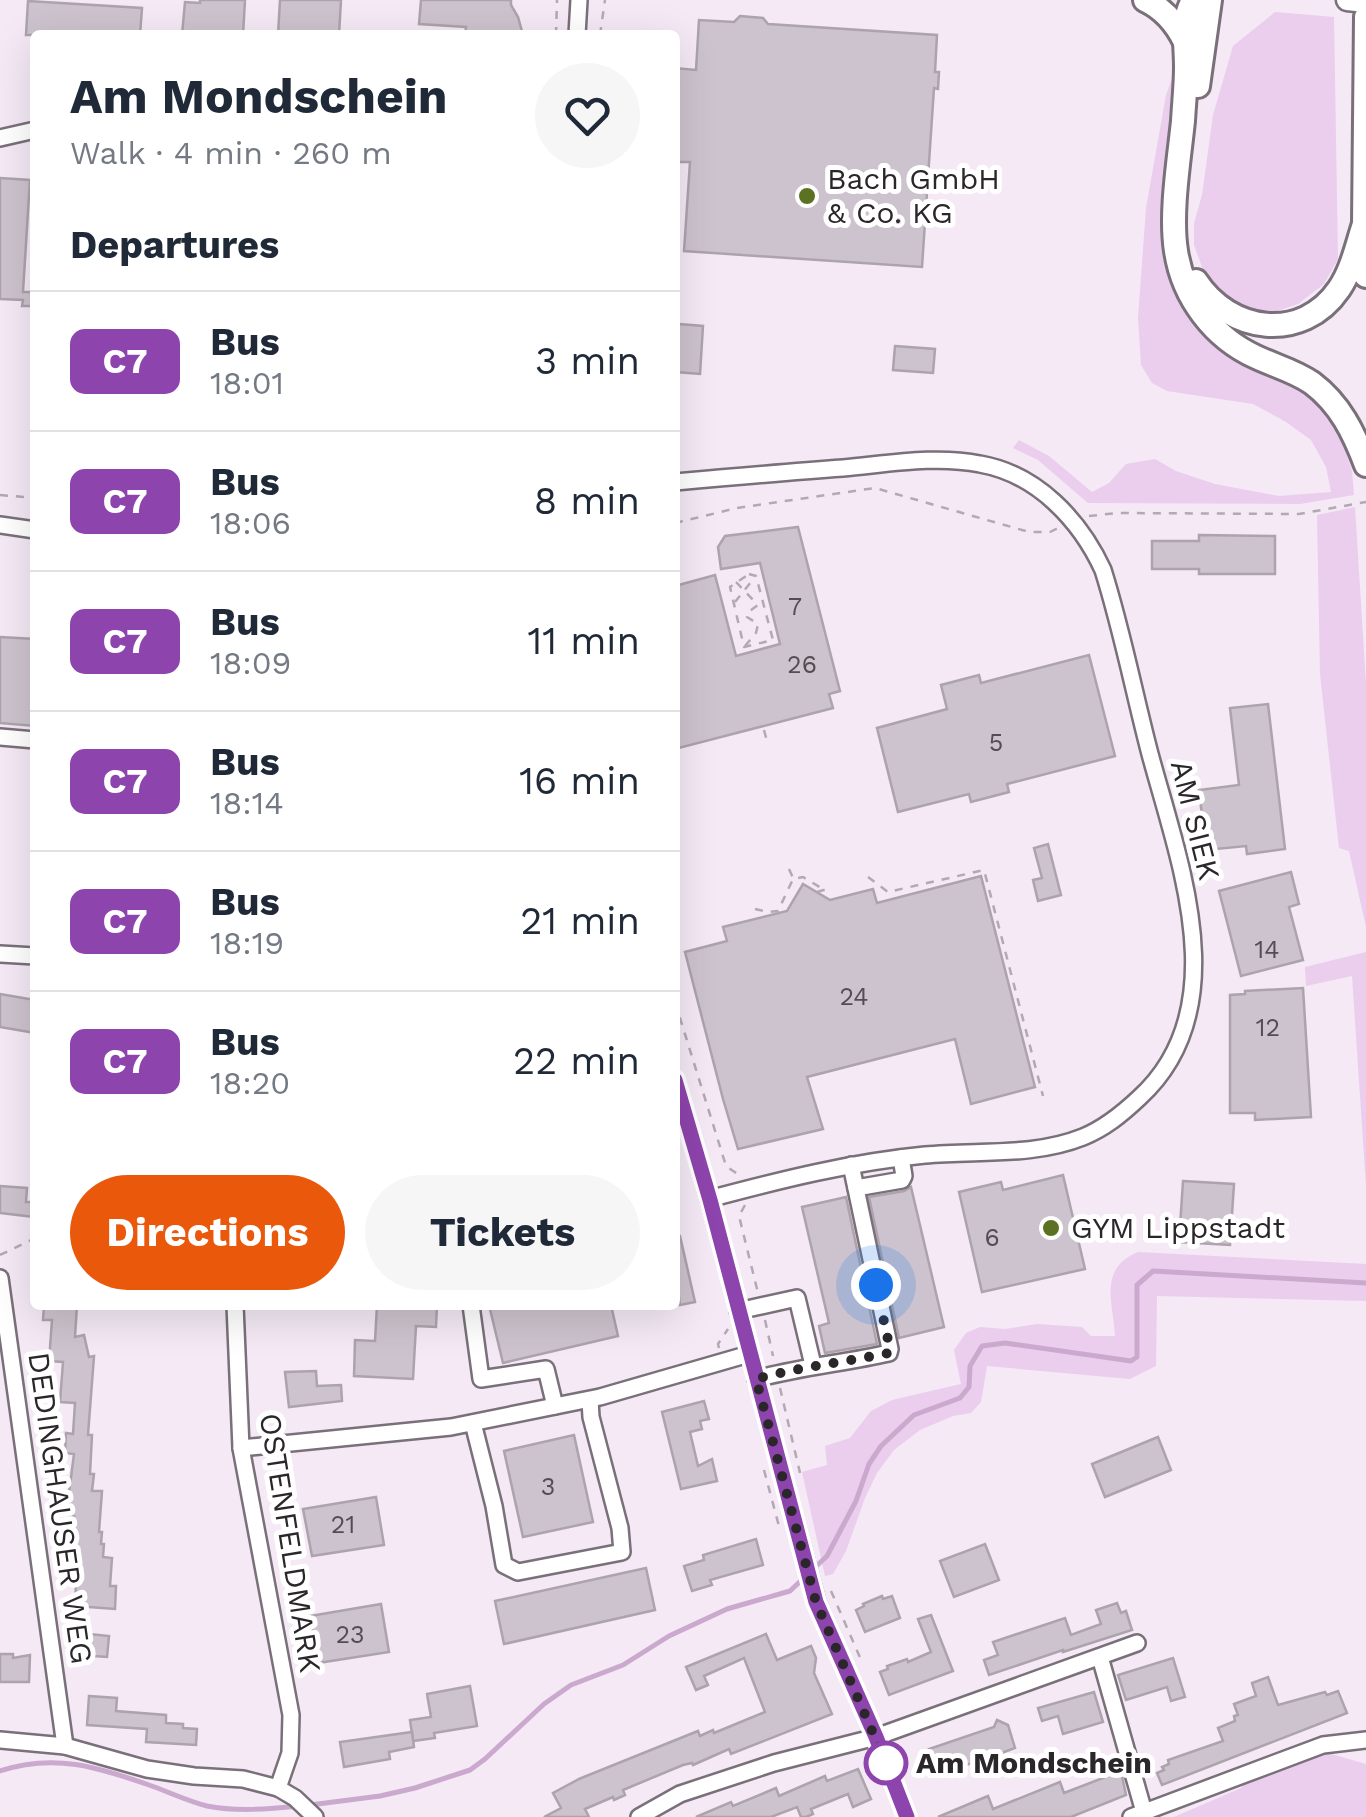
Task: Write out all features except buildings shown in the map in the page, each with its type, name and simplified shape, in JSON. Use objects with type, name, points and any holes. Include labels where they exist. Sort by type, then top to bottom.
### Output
[{"type":"highway","points":[[1145,0],[1171,19],[1185,42]]},
{"type":"highway","points":[[1193,0],[1184,24],[1185,95],[1174,233],[1185,284],[1203,315],[1227,340],[1295,374],[1324,394],[1344,418],[1366,465]]},
{"type":"highway","points":[[1210,0],[1199,71],[1186,217],[1188,257],[1196,282],[1222,310],[1245,322],[1272,325],[1298,321],[1322,308],[1340,288],[1364,224]]},
{"type":"highway","points":[[1366,18],[1366,276]]},
{"type":"main road","points":[[1347,0],[1366,2]]},
{"type":"street","points":[[577,30],[579,0]]},
{"type":"street","points":[[0,138],[30,131]]},
{"type":"street","name":"AM SIEK","points":[[680,482],[934,460],[981,464],[1010,473],[1044,492],[1093,548],[1110,592],[1184,884],[1194,940],[1194,991],[1182,1038],[1154,1084],[1117,1118],[1084,1137],[1038,1150],[901,1158],[851,1166],[788,1178],[710,1200]]},
{"type":"street","points":[[0,525],[30,529]]},
{"type":"street","points":[[0,737],[30,740]]},
{"type":"street","points":[[0,954],[30,956]]},
{"type":"street","points":[[680,1097],[816,1602],[907,1817]]},
{"type":"street","points":[[856,1188],[902,1180],[901,1158]]},
{"type":"street","points":[[756,1379],[886,1354],[890,1349],[851,1166]]},
{"type":"street","name":"DEDINGHAUSER WEG","points":[[0,1278],[64,1746]]},
{"type":"street","points":[[738,1311],[796,1298],[813,1366]]},
{"type":"street","name":"OSTENFELDMARK","points":[[235,1310],[241,1448],[291,1715],[290,1753],[278,1788]]},
{"type":"street","points":[[473,1310],[480,1379],[546,1369],[555,1406]]},
{"type":"street","points":[[241,1448],[473,1423],[590,1400],[749,1354]]},
{"type":"street","points":[[473,1423],[504,1565],[518,1572],[622,1552],[590,1400]]},
{"type":"street","points":[[640,1817],[680,1794],[774,1763],[876,1737],[1137,1643]]},
{"type":"street","points":[[1100,1658],[1138,1814],[1323,1745],[1366,1740]]},
{"type":"street","points":[[0,1740],[64,1746],[194,1776],[242,1778],[278,1788],[314,1817]]},
{"type":"path","points":[[556,30],[557,0]]},
{"type":"path","points":[[601,30],[604,0]]},
{"type":"path","points":[[680,523],[737,508],[875,488],[1029,532],[1050,532],[1092,515],[1299,514],[1366,502]]},
{"type":"path","points":[[0,495],[30,498]]},
{"type":"path","points":[[744,647],[730,588],[749,574],[756,576]]},
{"type":"path","points":[[734,604],[756,576]]},
{"type":"path","points":[[744,647],[772,640],[756,576]]},
{"type":"path","points":[[736,582],[758,606]]},
{"type":"path","points":[[744,647],[758,624],[747,617],[748,613],[762,602]]},
{"type":"path","points":[[764,730],[768,744]]},
{"type":"path","points":[[755,910],[778,910],[793,879],[790,869]]},
{"type":"path","points":[[868,877],[888,892],[984,870],[1043,1096]]},
{"type":"path","points":[[793,879],[803,878],[823,889]]},
{"type":"path","points":[[818,892],[831,888]]},
{"type":"path","points":[[680,1018],[726,1166],[742,1177],[746,1189],[748,1199],[739,1216],[802,1480]]},
{"type":"path","points":[[0,1255],[30,1240]]},
{"type":"shaded area","points":[[1275,12],[1334,17],[1338,259],[1324,284],[1298,304],[1274,312],[1245,308],[1223,296],[1206,278],[1194,245],[1194,223],[1202,195],[1213,115],[1233,46]]},
{"type":"shaded area","points":[[1176,68],[1164,207],[1177,290],[1195,325],[1218,348],[1313,400],[1333,424],[1344,446],[1354,495],[1300,504],[1088,503],[1038,460],[1013,448],[1019,440],[1049,456],[1092,492],[1109,483],[1126,464],[1155,459],[1215,484],[1279,496],[1331,492],[1326,467],[1311,440],[1286,422],[1253,404],[1167,391],[1152,383],[1141,365],[1138,318],[1146,208],[1166,95]]},
{"type":"shaded area","points":[[1355,507],[1366,684],[1366,927],[1349,851],[1339,848],[1320,674],[1317,515]]},
{"type":"shaded area","points":[[1366,952],[1366,1186],[1352,976],[1306,986],[1305,967]]},
{"type":"shaded area","points":[[1138,1252],[1366,1264],[1366,1301],[1157,1296],[1156,1366],[1130,1379],[987,1366],[981,1402],[971,1413],[920,1430],[894,1450],[865,1498],[846,1551],[833,1574],[825,1576],[802,1472],[827,1465],[825,1446],[850,1438],[871,1411],[892,1400],[961,1384],[954,1350],[966,1333],[980,1327],[1082,1327],[1091,1336],[1115,1336],[1113,1277],[1125,1259]]},
{"type":"shaded area","points":[[1328,1753],[1366,1764],[1366,1817],[1174,1817],[1243,1785]]},
{"type":"waterway","points":[[310,1805],[380,1796],[470,1770],[571,1685],[623,1665],[669,1636],[727,1609],[790,1591],[827,1556],[881,1446],[914,1415],[960,1398],[969,1387],[970,1366],[982,1346],[1005,1343],[1131,1361],[1137,1357],[1137,1285],[1153,1271],[1366,1283]]},
{"type":"waterway","points":[[0,1771],[39,1763],[76,1764],[207,1806],[299,1806]]},
{"type":"bus line","name":"C7","points":[[680,1097],[816,1602],[907,1817]]},
{"type":"place","name":"Bach GmbH & Co. KG","points":[[807,196]]},
{"type":"place","name":"GYM Lippstadt","points":[[1051,1228]]},
{"type":"place","name":"Am Mondschein","points":[[886,1763]]},
{"type":"route","points":[[876,1285],[889,1353],[756,1379],[816,1602],[886,1763]]}]
